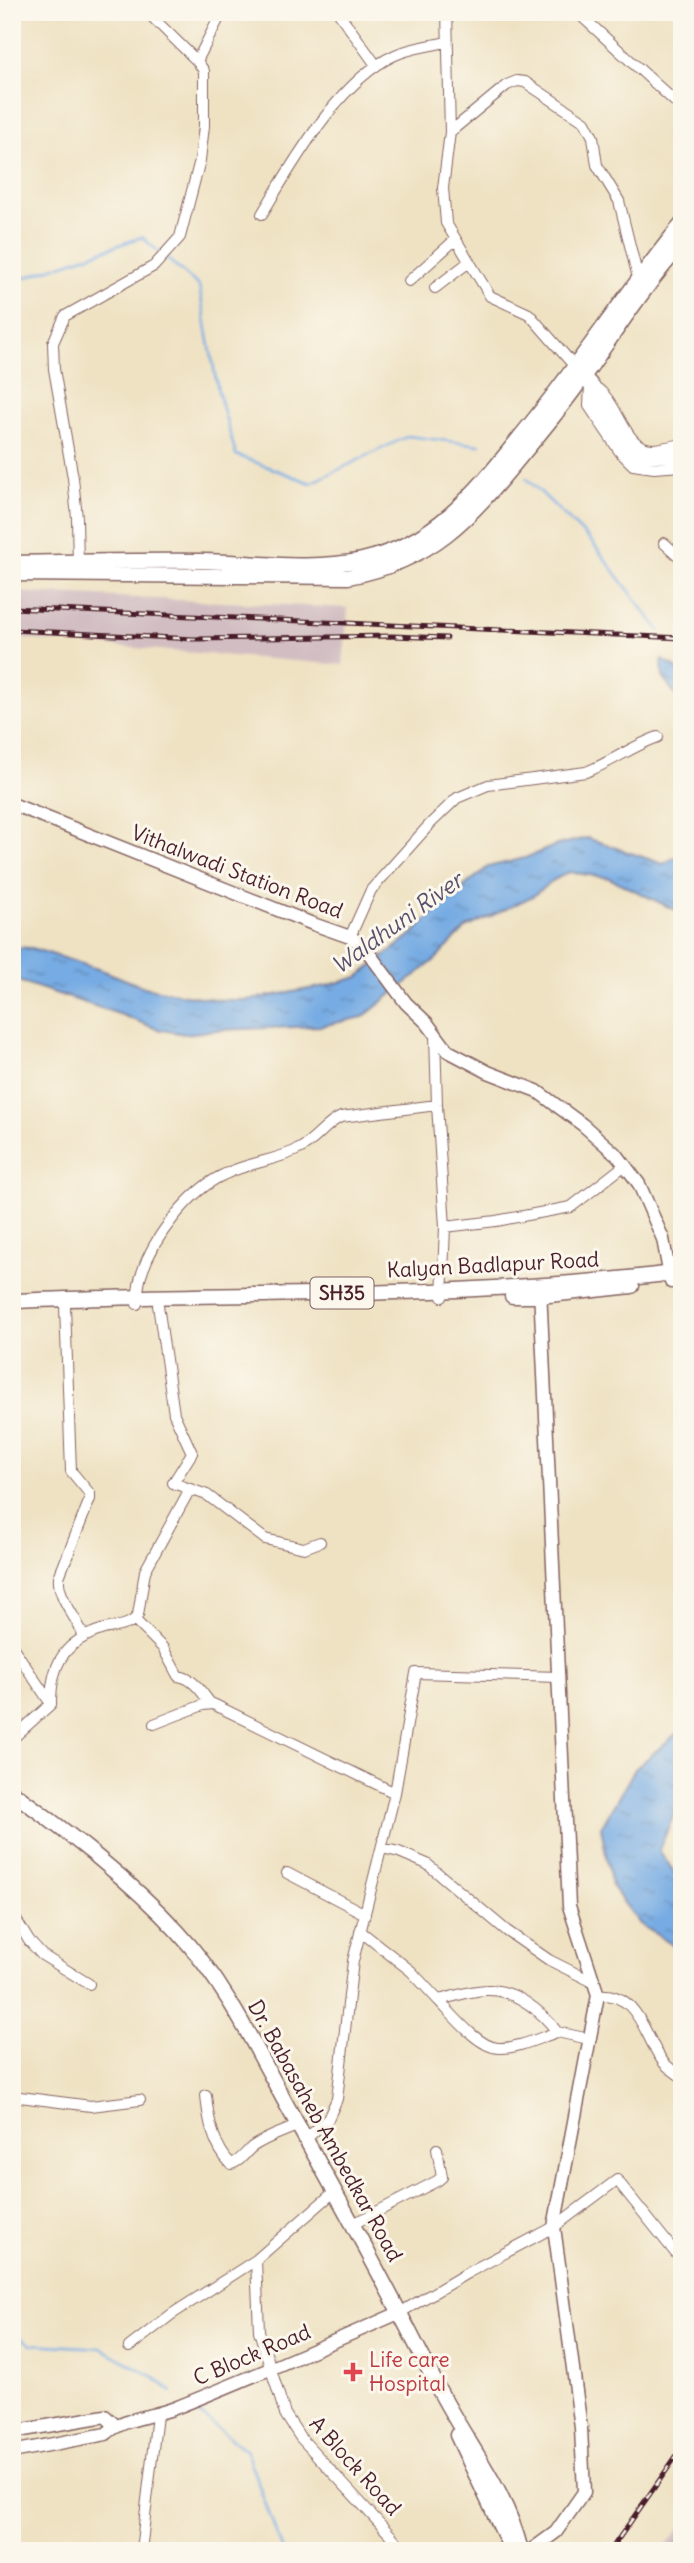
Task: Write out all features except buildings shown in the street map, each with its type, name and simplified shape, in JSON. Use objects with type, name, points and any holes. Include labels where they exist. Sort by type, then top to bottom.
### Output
[{"type":"main road","points":[[583,376],[638,278],[682,224]]},
{"type":"main road","points":[[12,563],[78,568],[380,571],[436,542],[483,502],[518,450],[583,376],[645,287],[679,254]]},
{"type":"main road","points":[[583,376],[633,454],[682,455]]},
{"type":"main road","points":[[12,574],[78,568]]},
{"type":"main road","name":"Kalyan Badlapur Road","points":[[12,1308],[137,1300],[158,1305],[540,1291],[676,1277]]},
{"type":"main road","name":"Kalyan Badlapur Road","points":[[12,1301],[443,1294]]},
{"type":"main road","name":"Dr. Babasaheb Ambedkar Road","points":[[15,1800],[124,1879],[157,1916],[178,1933],[202,1968],[224,1991],[436,2386],[487,2469],[516,2528],[521,2551]]},
{"type":"main road","name":"Dr. Babasaheb Ambedkar Road","points":[[295,2127],[306,2139],[331,2193],[353,2224],[512,2551]]},
{"type":"street","points":[[78,568],[73,478],[54,369],[53,343],[65,316],[154,266],[180,237],[203,138],[204,71],[148,12]]},
{"type":"street","points":[[197,61],[222,12]]},
{"type":"street","points":[[338,12],[376,65]]},
{"type":"street","points":[[447,12],[450,132],[443,188],[443,214],[455,240],[490,296],[529,314],[583,376],[600,389],[636,444],[652,449],[682,444]]},
{"type":"street","points":[[578,12],[682,108]]},
{"type":"street","points":[[262,214],[304,145],[347,93],[376,65],[397,54],[446,42]]},
{"type":"street","points":[[450,132],[507,85],[517,81],[525,82],[570,110],[585,122],[593,136],[597,166],[619,201],[638,278]]},
{"type":"street","points":[[409,281],[455,240]]},
{"type":"street","points":[[435,288],[468,262]]},
{"type":"street","points":[[583,376],[589,406],[620,452],[633,465],[654,468],[682,466]]},
{"type":"street","points":[[664,543],[682,559]]},
{"type":"street","points":[[350,937],[371,890],[457,798],[488,785],[586,772],[600,767],[638,744],[658,737]]},
{"type":"street","name":"Vithalwadi Station Road","points":[[12,804],[362,944],[406,1003],[448,1051],[488,1072],[537,1091],[583,1125],[618,1156],[639,1184],[676,1277]]},
{"type":"street","points":[[435,1034],[445,1227],[443,1294]]},
{"type":"street","points":[[137,1300],[142,1270],[166,1227],[190,1199],[213,1180],[296,1151],[310,1144],[334,1120],[341,1117],[437,1105]]},
{"type":"street","points":[[445,1227],[496,1222],[571,1207],[625,1165]]},
{"type":"street","points":[[530,2551],[556,2532],[584,2492],[581,2428],[554,2227],[596,1989],[569,1906],[540,1291]]},
{"type":"street","points":[[158,1305],[174,1414],[192,1453],[173,1483],[207,1495],[265,1539],[303,1548],[320,1542]]},
{"type":"street","points":[[65,1306],[71,1471],[90,1494],[90,1499],[59,1577],[58,1587],[84,1637]]},
{"type":"street","points":[[12,1739],[51,1704],[51,1680],[69,1647],[84,1637],[135,1620],[145,1571],[190,1489]]},
{"type":"street","points":[[135,1620],[163,1648],[178,1676],[186,1677],[194,1683],[211,1704],[395,1793]]},
{"type":"street","points":[[12,1646],[51,1704]]},
{"type":"street","points":[[306,2139],[328,2119],[337,2099],[353,1961],[395,1793],[416,1673],[559,1677]]},
{"type":"street","points":[[154,1724],[211,1704]]},
{"type":"street","points":[[382,1848],[427,1864],[507,1931],[549,1961],[596,1989],[623,2001],[641,2020],[664,2063],[682,2077]]},
{"type":"street","points":[[287,1873],[365,1914]]},
{"type":"street","points":[[12,1913],[41,1955],[89,1984]]},
{"type":"street","points":[[360,1931],[402,1963],[467,2030],[484,2043],[498,2048],[522,2044],[557,2032],[589,2039]]},
{"type":"street","points":[[438,2000],[488,1990],[509,1995],[527,2003],[549,2021],[557,2032]]},
{"type":"street","points":[[206,2095],[212,2132],[231,2164],[236,2163],[252,2147],[264,2140],[295,2127]]},
{"type":"street","points":[[12,2096],[91,2106],[140,2100]]},
{"type":"street","points":[[353,2224],[438,2181],[442,2177],[437,2149]]},
{"type":"street","points":[[397,2314],[554,2227],[617,2180],[682,2261]]},
{"type":"street","points":[[129,2347],[172,2314],[256,2260],[331,2193]]},
{"type":"street","name":"A Block Road","points":[[256,2260],[259,2331],[285,2414],[300,2437],[405,2551]]},
{"type":"street","name":"C Block Road","points":[[12,2452],[106,2434],[115,2425],[157,2415],[271,2370],[397,2314]]},
{"type":"street","points":[[141,2551],[157,2415]]},
{"type":"street","name":"C Block Road","points":[[12,2432],[105,2416],[115,2425]]},
{"type":"shaded area","points":[[12,592],[348,608],[343,665],[12,638]]},
{"type":"shaded area","points":[[682,2526],[682,2551],[661,2551]]},
{"type":"water","points":[[662,660],[680,672],[683,682],[682,704],[663,677]]},
{"type":"water","points":[[587,838],[663,864],[682,856],[682,909],[675,910],[609,878],[569,872],[533,896],[466,928],[436,959],[363,1017],[321,1026],[216,1030],[185,1034],[157,1029],[12,979],[12,947],[32,948],[144,987],[222,1000],[248,1000],[326,986],[358,977],[416,931],[437,909],[488,867]]},
{"type":"water","points":[[682,1729],[682,1795],[659,1850],[682,1884],[682,1951],[640,1924],[612,1887],[601,1827],[635,1769]]},
{"type":"waterway","points":[[12,282],[142,237],[160,253]]},
{"type":"waterway","points":[[165,257],[199,286],[218,391],[236,455],[311,483],[408,436],[480,445]]},
{"type":"waterway","points":[[526,478],[592,542],[660,631]]},
{"type":"waterway","points":[[12,2333],[31,2344],[101,2348],[154,2377],[172,2392]]},
{"type":"waterway","points":[[200,2414],[246,2451],[283,2551]]},
{"type":"railway","points":[[12,608],[682,638]]},
{"type":"railway","points":[[12,630],[194,639],[392,636],[447,638]]},
{"type":"railway","points":[[610,2551],[682,2448]]},
{"type":"place","name":"Life care Hospital","points":[[353,2372]]},
{"type":"water label","name":"Waldhuni River","points":[[397,923]]}]
